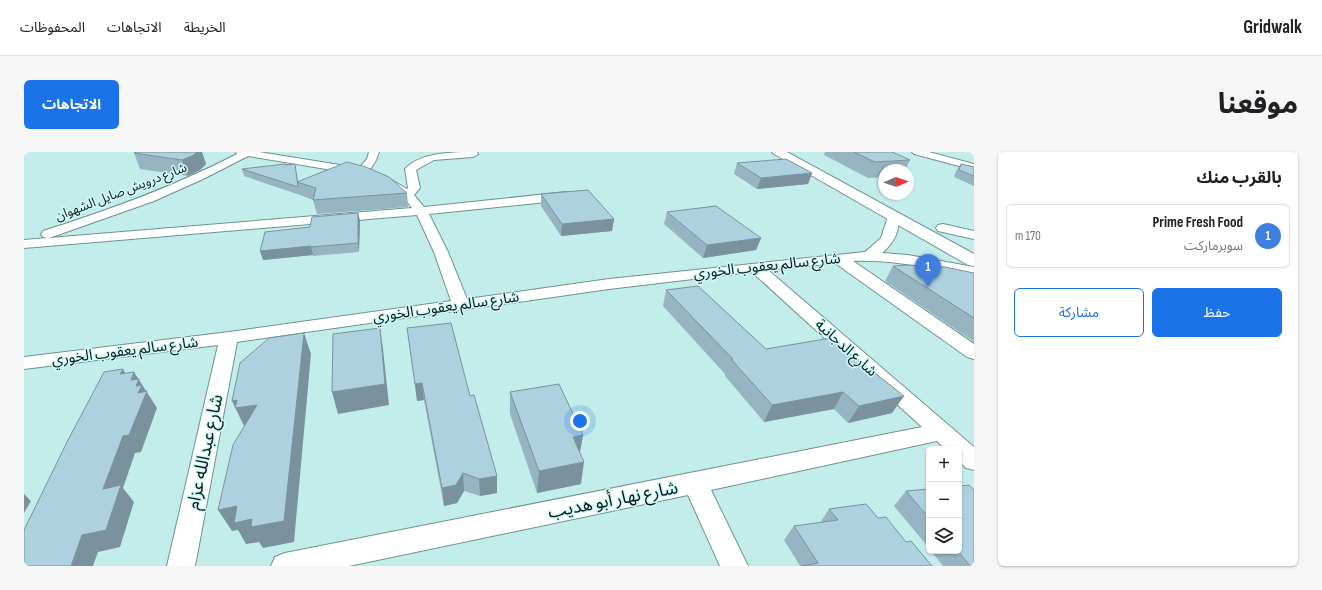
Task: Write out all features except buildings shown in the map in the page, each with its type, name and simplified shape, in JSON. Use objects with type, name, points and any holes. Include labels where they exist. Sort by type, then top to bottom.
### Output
[{"type":"main road","points":[[778,152],[974,260]]},
{"type":"main road","points":[[797,152],[974,244]]},
{"type":"street","points":[[362,172],[372,159],[374,152]]},
{"type":"street","points":[[917,152],[974,167]]},
{"type":"street","points":[[244,153],[362,172],[388,182],[407,194],[421,210],[441,252],[461,305]]},
{"type":"street","name":"شارع درويش صايل الشهوان","points":[[24,243],[81,223],[212,172],[244,153]]},
{"type":"street","points":[[407,194],[414,188],[410,169],[416,163],[443,155],[473,154]]},
{"type":"street","points":[[24,243],[421,210],[568,196]]},
{"type":"street","points":[[869,256],[890,238],[893,228],[893,216]]},
{"type":"street","points":[[943,228],[974,235]]},
{"type":"street","name":"شارع سالم يعقوب الخوري","points":[[24,363],[229,338],[609,284],[838,258],[869,256],[913,260],[974,272]]},
{"type":"street","points":[[838,258],[974,353]]},
{"type":"street","name":"شارع الدجانية","points":[[755,267],[974,461]]},
{"type":"street","name":"شارع عبدالله عزام","points":[[181,566],[229,338]]},
{"type":"street","name":"شارع نهار أبو هديب","points":[[285,566],[940,432]]},
{"type":"street","points":[[695,483],[734,566]]},
{"type":"place","name":"Prime Fresh Food","points":[[928,287]]}]
